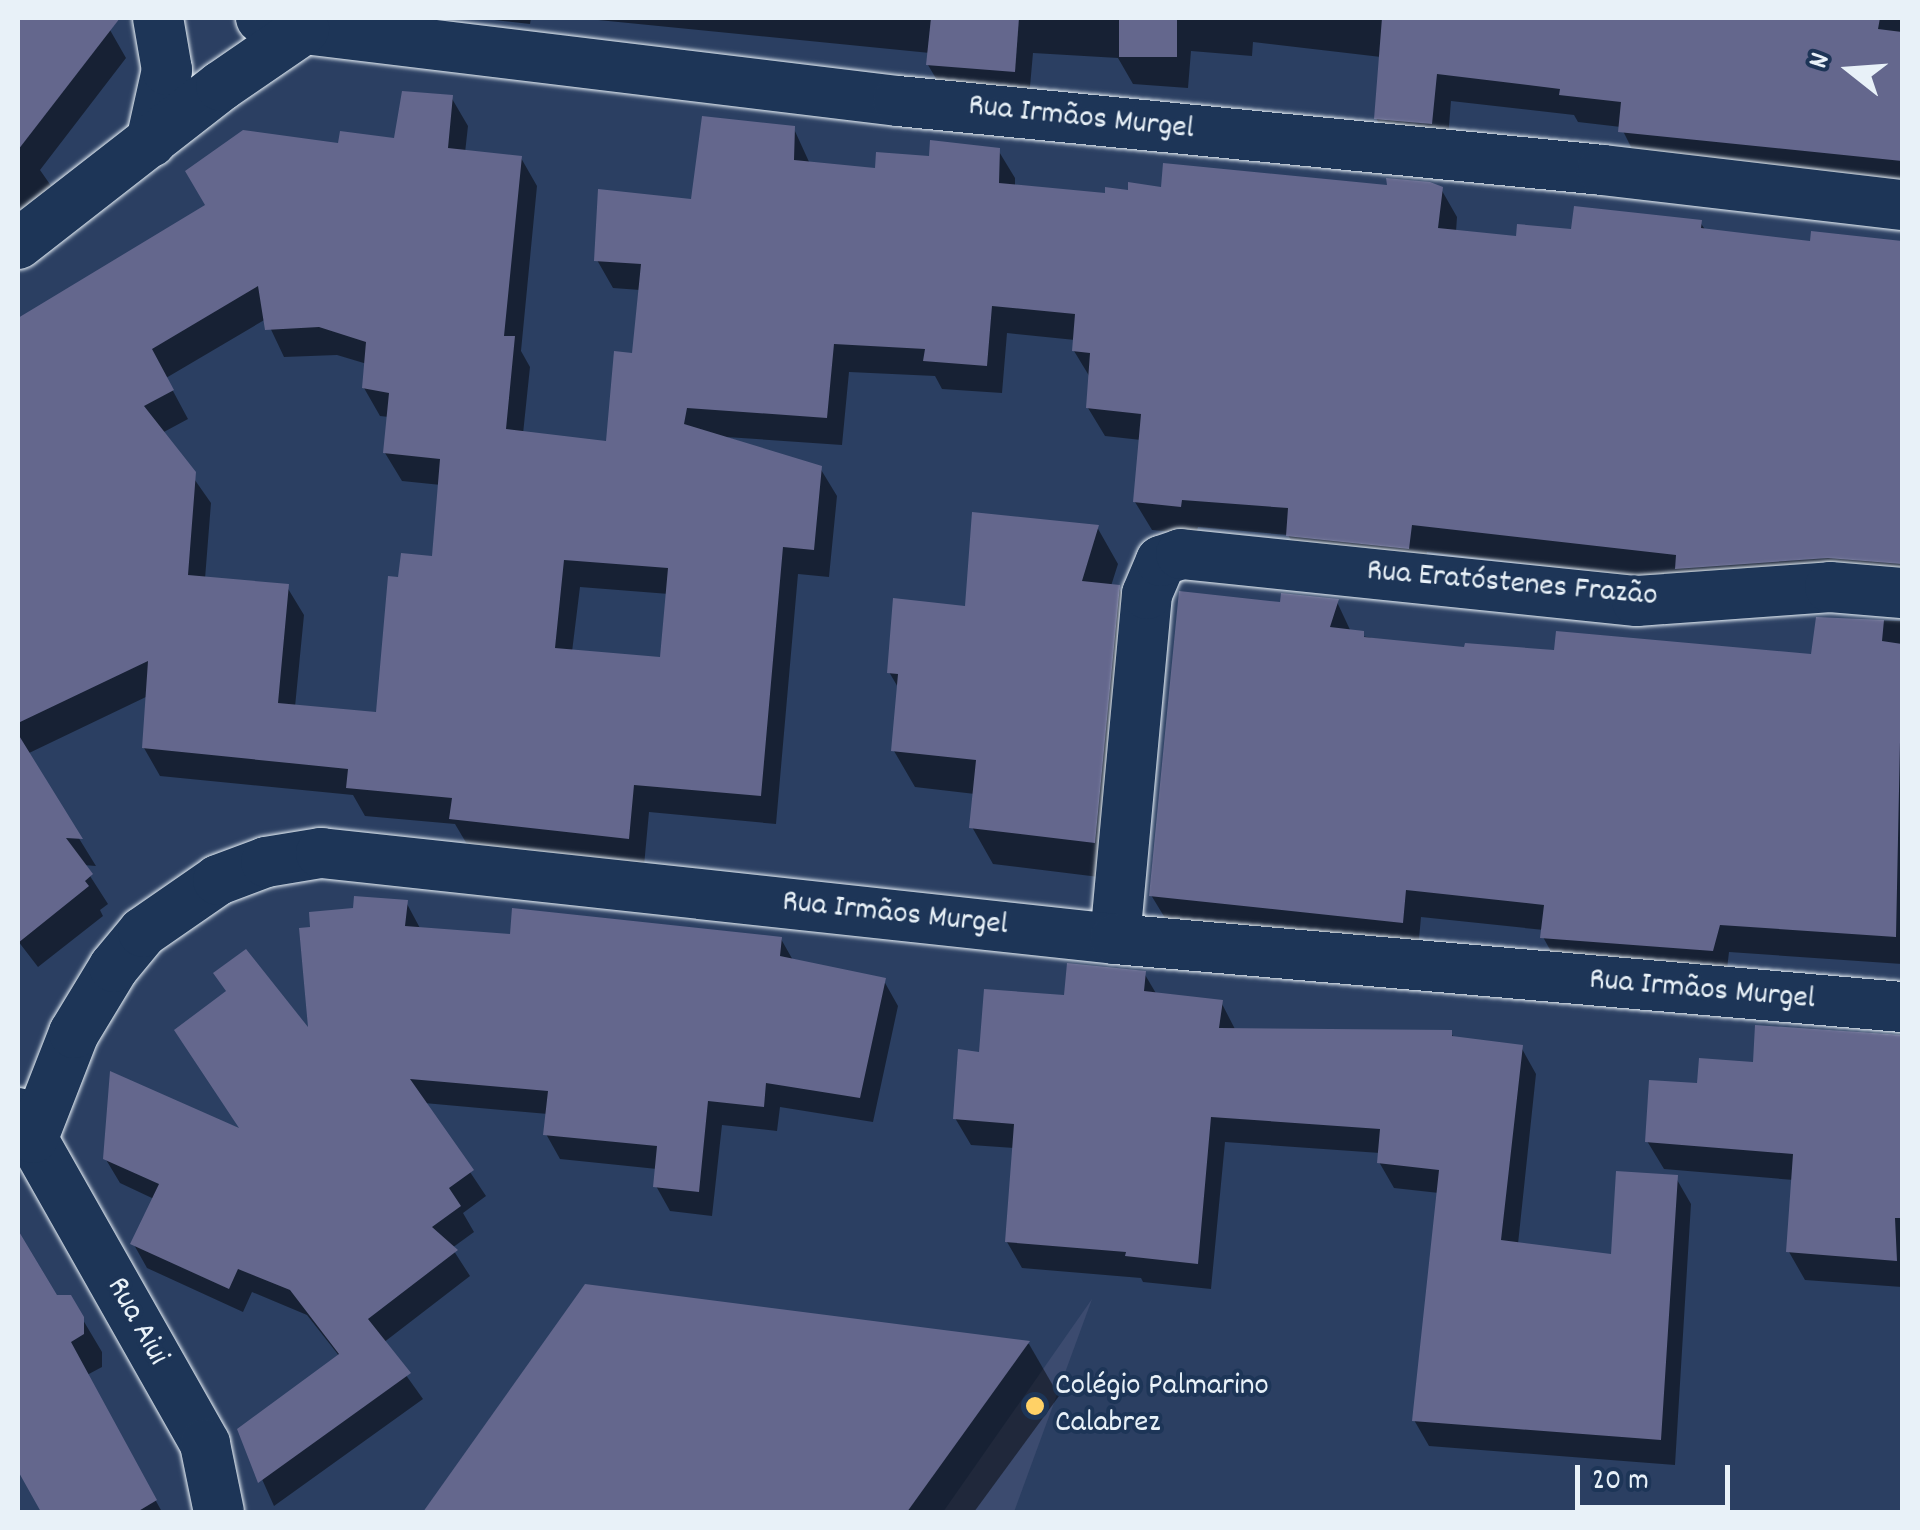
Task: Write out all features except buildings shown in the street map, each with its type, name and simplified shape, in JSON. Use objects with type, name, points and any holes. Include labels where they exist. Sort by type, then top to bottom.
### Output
[{"type":"street","points":[[151,142],[167,70],[158,18]]},
{"type":"street","points":[[18,244],[220,86],[283,23]]},
{"type":"street","name":"Rua Irmãos Murgel","points":[[283,23],[898,101],[1603,170],[1902,205]]},
{"type":"street","name":"Rua Eratóstenes Frazão","points":[[1115,939],[1146,594],[1161,560],[1182,554],[1637,601],[1830,587],[1902,593]]},
{"type":"street","name":"Rua Irmãos Murgel","points":[[26,1126],[74,1033],[114,967],[143,932],[218,880],[266,862],[321,853],[1115,939],[1902,1008]]},
{"type":"street","name":"Rua Aiui","points":[[26,1126],[205,1444],[220,1512]]},
{"type":"shaded area","name":"Colégio Palmarino Calabrez","points":[[1092,1299],[1014,1512],[943,1512]]},
{"type":"place","name":"Colégio Palmarino Calabrez","points":[[1035,1406]]}]
